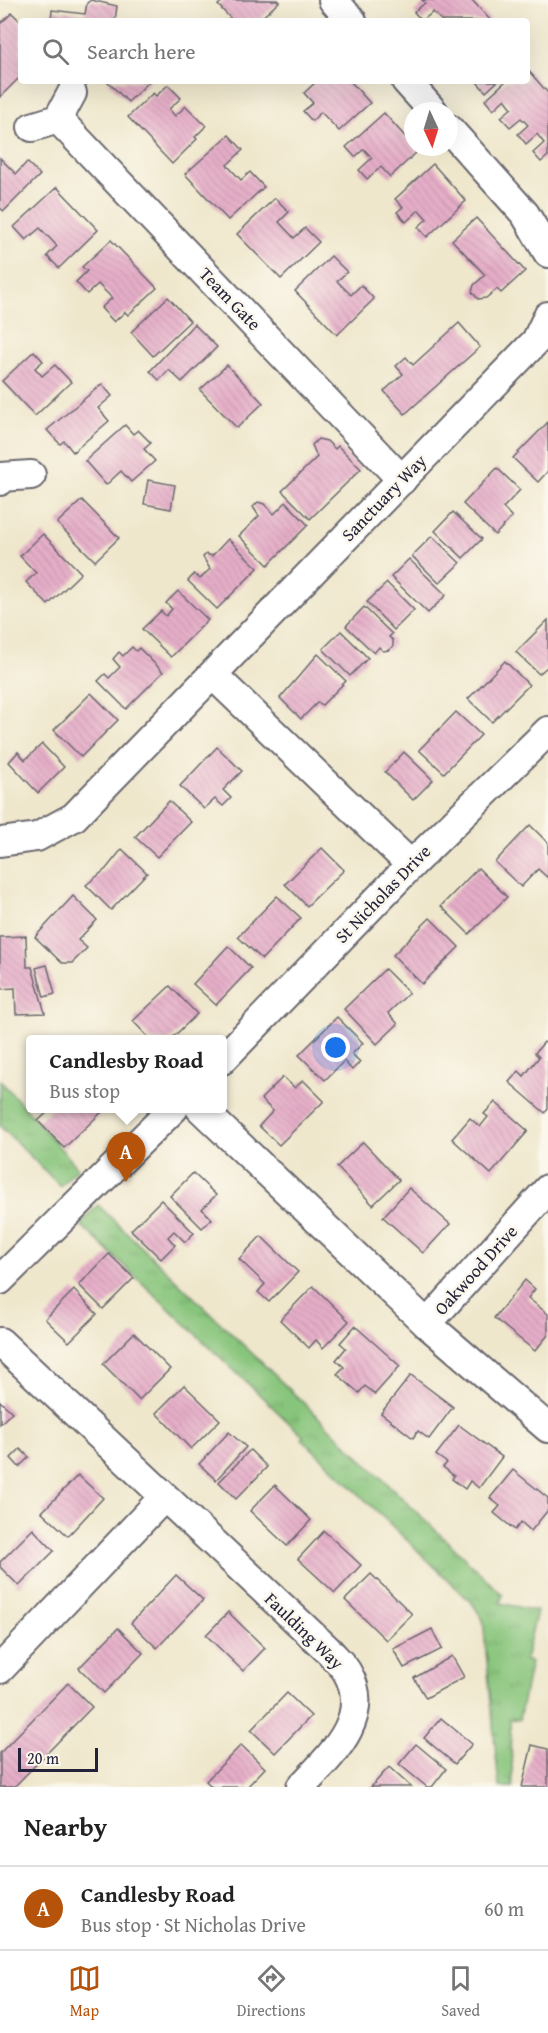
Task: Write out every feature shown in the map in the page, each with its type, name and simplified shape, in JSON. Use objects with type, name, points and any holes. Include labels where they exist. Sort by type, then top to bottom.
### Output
[{"type":"street","points":[[333,0],[349,18]]},
{"type":"street","points":[[409,84],[425,102]]},
{"type":"street","name":"Team Gate","points":[[72,93],[45,123],[402,480]]},
{"type":"street","points":[[458,139],[525,214],[548,253]]},
{"type":"street","name":"Sanctuary Way","points":[[0,842],[37,837],[74,817],[536,341],[548,316]]},
{"type":"street","points":[[0,478],[31,475]]},
{"type":"street","points":[[213,676],[411,865]]},
{"type":"street","name":"St Nicholas Drive","points":[[227,1055],[411,865],[548,731]]},
{"type":"street","points":[[0,1280],[169,1113]]},
{"type":"street","points":[[205,1113],[427,1324],[548,1428]]},
{"type":"street","name":"Oakwood Drive","points":[[427,1324],[548,1189]]},
{"type":"street","name":"Faulding Way","points":[[0,1342],[163,1498],[329,1651],[347,1673],[354,1693],[354,1719],[346,1736],[301,1787]]},
{"type":"street","points":[[0,1669],[163,1498]]},
{"type":"green space","points":[[0,1080],[26,1109],[26,1113],[29,1113],[78,1168],[60,1186],[0,1126]]},
{"type":"green space","points":[[98,1205],[503,1595],[500,1603],[537,1611],[525,1660],[531,1662],[519,1720],[510,1719],[513,1787],[499,1787],[483,1620],[473,1604],[302,1439],[304,1437],[80,1224]]},
{"type":"building","points":[[91,0],[117,6],[115,18],[51,18],[52,10],[85,14],[87,3]]},
{"type":"building","points":[[224,0],[277,0],[279,2],[261,18],[230,18],[218,5]]},
{"type":"building","points":[[422,0],[472,0],[488,18],[439,18],[433,12],[426,18],[419,18],[414,12],[425,3]]},
{"type":"building","points":[[12,13],[18,19],[18,79],[0,97],[0,24]]},
{"type":"building","points":[[530,72],[548,93],[548,156],[541,162],[533,153],[544,143],[537,134],[526,144],[518,134],[528,125],[521,118],[510,127],[501,117],[512,108],[505,99],[493,110],[485,100],[503,84],[530,84]]},
{"type":"building","points":[[110,84],[147,84],[128,102]]},
{"type":"building","points":[[314,84],[353,84],[370,103],[339,131],[321,112],[312,121],[303,111],[313,103],[304,93]]},
{"type":"building","points":[[479,84],[495,84],[486,92]]},
{"type":"building","points":[[168,85],[181,98],[169,109],[175,116],[186,106],[206,126],[195,137],[197,139],[172,164],[128,117],[153,93],[156,96]]},
{"type":"building","points":[[384,113],[404,135],[404,156],[413,156],[390,177],[381,167],[367,179],[359,170],[372,158],[364,149],[355,157],[346,147]]},
{"type":"building","points":[[229,135],[243,150],[227,165],[241,180],[250,172],[264,187],[228,220],[185,174]]},
{"type":"building","points":[[0,158],[16,174],[27,162],[40,175],[4,211],[0,208]]},
{"type":"building","points":[[433,164],[466,201],[427,237],[418,227],[427,219],[419,210],[406,222],[397,212],[403,207],[395,199]]},
{"type":"building","points":[[57,187],[98,230],[59,268],[47,256],[57,246],[40,228],[26,240],[14,227]]},
{"type":"building","points":[[275,198],[289,212],[279,222],[294,238],[305,228],[319,242],[281,279],[237,234]]},
{"type":"building","points":[[476,218],[525,271],[501,293],[497,289],[486,298],[478,299],[472,292],[474,285],[485,275],[452,240]]},
{"type":"building","points":[[111,240],[157,288],[128,315],[125,312],[114,322],[101,308],[112,298],[98,284],[87,294],[76,282],[87,271],[82,267]]},
{"type":"building","points":[[331,256],[347,272],[337,281],[351,295],[361,285],[374,299],[337,335],[295,291]]},
{"type":"building","points":[[168,297],[190,321],[153,356],[131,332]]},
{"type":"building","points":[[459,323],[480,347],[405,414],[384,391],[403,374],[396,366],[406,357],[413,365]]},
{"type":"building","points":[[194,324],[217,347],[182,382],[169,370],[159,380],[150,371]]},
{"type":"building","points":[[34,351],[43,361],[35,368],[42,376],[55,365],[71,382],[35,416],[2,381]]},
{"type":"building","points":[[227,365],[263,403],[237,428],[200,390]]},
{"type":"building","points":[[102,384],[112,396],[98,408],[109,421],[73,452],[64,441],[60,444],[47,430]]},
{"type":"building","points":[[548,422],[548,471],[538,482],[513,458]]},
{"type":"building","points":[[125,425],[133,434],[138,430],[151,443],[144,449],[155,461],[131,482],[121,471],[106,485],[85,461]]},
{"type":"building","points":[[318,439],[327,441],[335,449],[338,446],[361,469],[310,519],[282,491],[317,457],[312,445]]},
{"type":"building","points":[[497,468],[520,490],[503,508],[512,517],[495,535],[463,504]]},
{"type":"building","points":[[148,480],[175,485],[171,509],[144,504]]},
{"type":"building","points":[[82,500],[119,538],[95,561],[57,523]]},
{"type":"building","points":[[258,502],[264,504],[274,514],[286,502],[308,525],[268,565],[239,536],[259,516],[253,507]]},
{"type":"building","points":[[453,512],[482,539],[463,558],[435,531]]},
{"type":"building","points":[[43,534],[81,573],[48,605],[26,582],[36,573],[20,556]]},
{"type":"building","points":[[432,536],[460,563],[439,583],[412,556]]},
{"type":"building","points":[[228,539],[258,568],[217,609],[188,581],[194,574],[200,579],[210,569],[203,557],[206,554],[212,556]]},
{"type":"building","points":[[409,559],[446,595],[428,613],[391,577]]},
{"type":"building","points":[[387,583],[414,610],[394,630],[367,602]]},
{"type":"building","points":[[178,591],[208,620],[171,657],[142,629],[161,611],[166,616],[172,609],[166,603]]},
{"type":"building","points":[[364,607],[392,634],[389,637],[393,640],[393,646],[389,650],[383,651],[379,647],[374,653],[346,626]]},
{"type":"building","points":[[548,620],[548,666],[539,674],[516,652]]},
{"type":"building","points":[[341,631],[368,658],[350,676],[323,649]]},
{"type":"building","points":[[132,647],[136,651],[139,648],[163,672],[126,709],[98,681],[105,674],[109,678],[120,667],[113,659],[119,652],[123,656]]},
{"type":"building","points":[[318,654],[346,681],[322,705],[318,702],[301,719],[280,698]]},
{"type":"building","points":[[505,661],[529,685],[492,722],[468,699]]},
{"type":"building","points":[[91,693],[118,720],[81,757],[54,730]]},
{"type":"building","points":[[456,712],[481,735],[444,773],[419,750]]},
{"type":"building","points":[[42,744],[64,767],[38,793],[9,762],[18,752],[25,760]]},
{"type":"building","points":[[217,747],[242,771],[223,790],[231,798],[223,806],[215,799],[204,809],[180,786]]},
{"type":"building","points":[[404,752],[433,780],[413,800],[385,772]]},
{"type":"building","points":[[169,801],[191,822],[157,857],[135,837]]},
{"type":"building","points":[[530,825],[548,843],[548,878],[538,869],[521,887],[495,862]]},
{"type":"building","points":[[322,848],[344,870],[307,906],[285,884]]},
{"type":"building","points":[[122,849],[147,873],[111,910],[86,885],[106,869]]},
{"type":"building","points":[[478,868],[507,897],[469,934],[441,906]]},
{"type":"building","points":[[73,896],[97,920],[78,940],[87,948],[72,963],[62,963],[35,937]]},
{"type":"building","points":[[277,896],[301,918],[262,959],[238,937]]},
{"type":"building","points":[[430,918],[459,947],[422,984],[393,955]]},
{"type":"building","points":[[26,936],[27,967],[32,967],[45,1013],[16,1014],[15,988],[0,989],[0,937]]},
{"type":"building","points":[[228,946],[251,968],[216,1005],[193,984]]},
{"type":"building","points":[[47,965],[55,994],[44,997],[36,968]]},
{"type":"building","points":[[385,969],[409,993],[388,1013],[398,1024],[377,1044],[344,1009]]},
{"type":"building","points":[[170,986],[197,1014],[175,1035],[146,1035],[133,1021]]},
{"type":"building","points":[[337,1017],[363,1043],[352,1054],[360,1062],[352,1070],[344,1061],[325,1080],[299,1055]]},
{"type":"building","points":[[544,1042],[548,1045],[548,1109],[545,1113],[509,1082],[519,1071],[524,1076],[539,1057],[535,1053]]},
{"type":"building","points":[[283,1077],[295,1088],[303,1080],[324,1101],[279,1145],[259,1126],[273,1111],[261,1099]]},
{"type":"building","points":[[495,1102],[528,1131],[491,1174],[452,1139],[470,1118],[480,1127],[488,1117],[484,1114]]},
{"type":"building","points":[[47,1113],[101,1113],[64,1148],[38,1121]]},
{"type":"building","points":[[363,1142],[399,1180],[373,1205],[337,1167]]},
{"type":"building","points":[[193,1173],[216,1195],[202,1209],[212,1219],[202,1228],[170,1196]]},
{"type":"building","points":[[409,1188],[450,1224],[423,1253],[383,1217]]},
{"type":"building","points":[[161,1200],[194,1233],[185,1242],[174,1231],[168,1237],[175,1245],[161,1259],[131,1230]]},
{"type":"building","points":[[261,1236],[298,1272],[269,1302],[258,1292],[265,1284],[239,1259]]},
{"type":"building","points":[[109,1254],[134,1278],[103,1309],[79,1285]]},
{"type":"building","points":[[525,1280],[535,1289],[528,1298],[548,1314],[548,1335],[535,1351],[494,1318]]},
{"type":"building","points":[[313,1286],[349,1321],[323,1348],[316,1340],[309,1348],[280,1320]]},
{"type":"building","points":[[74,1290],[97,1314],[69,1342],[45,1319]]},
{"type":"building","points":[[355,1326],[400,1366],[375,1394],[365,1386],[359,1393],[337,1374],[344,1367],[336,1360],[346,1348],[340,1343]]},
{"type":"building","points":[[134,1333],[170,1369],[139,1400],[103,1364]]},
{"type":"building","points":[[411,1375],[453,1407],[429,1439],[418,1431],[413,1438],[381,1413]]},
{"type":"building","points":[[184,1385],[220,1420],[191,1449],[156,1413]]},
{"type":"building","points":[[0,1401],[12,1412],[0,1424]]},
{"type":"building","points":[[459,1425],[502,1457],[479,1488],[470,1481],[465,1489],[452,1479],[454,1476],[443,1467],[447,1463],[436,1455]]},
{"type":"building","points":[[229,1432],[246,1447],[216,1480],[199,1464]]},
{"type":"building","points":[[20,1449],[29,1457],[19,1467],[11,1458]]},
{"type":"building","points":[[250,1450],[267,1467],[236,1499],[219,1482]]},
{"type":"building","points":[[513,1470],[548,1498],[548,1510],[531,1531],[521,1522],[515,1530],[494,1513],[500,1506],[490,1498]]},
{"type":"building","points":[[78,1475],[103,1498],[68,1536],[42,1512]]},
{"type":"building","points":[[275,1485],[311,1520],[287,1546],[250,1511]]},
{"type":"building","points":[[33,1529],[54,1551],[19,1586],[0,1567],[0,1562]]},
{"type":"building","points":[[324,1531],[361,1565],[335,1593],[298,1559]]},
{"type":"building","points":[[371,1574],[412,1614],[386,1640],[345,1600]]},
{"type":"building","points":[[176,1575],[203,1600],[157,1648],[131,1623]]},
{"type":"building","points":[[228,1612],[265,1648],[243,1671],[206,1635]]},
{"type":"building","points":[[118,1628],[143,1653],[104,1693],[79,1668]]},
{"type":"building","points":[[432,1629],[442,1649],[404,1668],[393,1649]]},
{"type":"building","points":[[452,1656],[464,1677],[426,1698],[414,1678]]},
{"type":"building","points":[[68,1683],[92,1707],[14,1787],[0,1787],[0,1753]]},
{"type":"building","points":[[287,1693],[311,1716],[275,1753],[251,1730]]},
{"type":"building","points":[[441,1718],[472,1744],[455,1764],[424,1738]]},
{"type":"building","points":[[416,1744],[446,1769],[432,1787],[427,1787],[399,1764]]},
{"type":"building","points":[[241,1745],[265,1768],[247,1787],[212,1787],[206,1781]]},
{"type":"building","points":[[532,1745],[548,1749],[548,1787],[522,1787]]},
{"type":"building","points":[[389,1767],[411,1787],[371,1787]]},
{"type":"place","name":"Candlesby Road","points":[[126,1182]]}]
